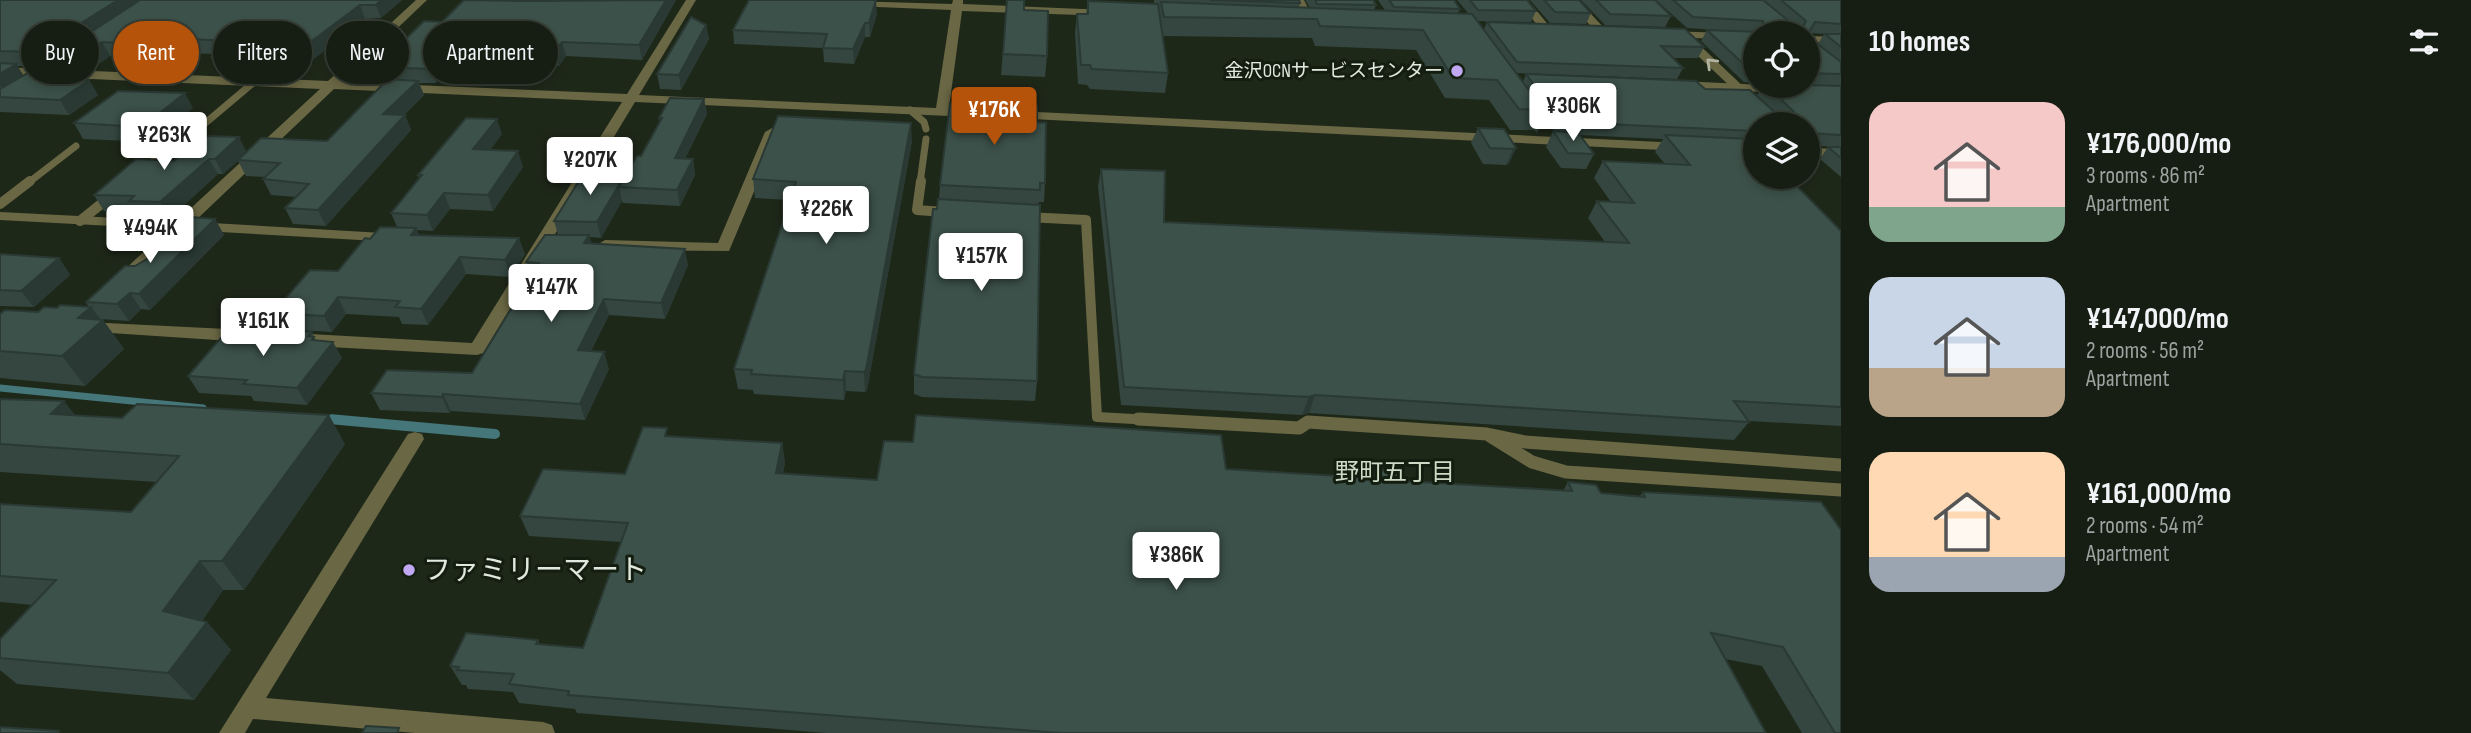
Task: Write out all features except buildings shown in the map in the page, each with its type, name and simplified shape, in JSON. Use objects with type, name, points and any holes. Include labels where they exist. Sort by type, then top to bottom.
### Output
[{"type":"street","points":[[112,290],[422,0]]},
{"type":"street","points":[[93,308],[73,326],[477,349],[691,0]]},
{"type":"street","points":[[1298,0],[1307,20]]},
{"type":"street","points":[[1522,0],[1546,29]]},
{"type":"street","points":[[1572,0],[1601,31]]},
{"type":"street","points":[[844,3],[1072,6],[1123,13]]},
{"type":"street","points":[[942,111],[957,4]]},
{"type":"street","points":[[1664,17],[1764,112]]},
{"type":"street","points":[[1294,20],[1320,21]]},
{"type":"street","points":[[1533,29],[1560,30]]},
{"type":"street","points":[[1587,31],[1615,32]]},
{"type":"street","points":[[1655,33],[1743,37]]},
{"type":"street","points":[[1820,39],[1841,40]]},
{"type":"street","points":[[0,71],[21,72]]},
{"type":"street","points":[[99,75],[213,80]]},
{"type":"street","points":[[23,88],[29,84]]},
{"type":"street","points":[[305,84],[1549,136],[1701,148]]},
{"type":"street","points":[[594,245],[724,248],[783,104]]},
{"type":"street","points":[[1820,152],[1841,153]]},
{"type":"street","points":[[0,216],[417,238]]},
{"type":"street","points":[[231,733],[415,439]]},
{"type":"street","points":[[247,707],[543,733]]},
{"type":"lane","points":[[184,141],[252,84]]},
{"type":"lane","points":[[1678,85],[1743,87]]},
{"type":"lane","points":[[910,110],[924,122],[926,134],[917,210],[956,212]]},
{"type":"lane","points":[[0,204],[76,146]]},
{"type":"lane","points":[[138,173],[167,149]]},
{"type":"lane","points":[[80,221],[119,189]]},
{"type":"lane","points":[[1008,216],[1086,220],[1097,417],[1299,428],[1308,422],[1487,434],[1525,442],[1841,465]]},
{"type":"lane","points":[[1487,434],[1533,464],[1555,471],[1841,490]]},
{"type":"waterway","points":[[0,388],[203,408]]},
{"type":"waterway","points":[[320,419],[337,420]]},
{"type":"waterway","points":[[329,419],[337,420]]},
{"type":"waterway","points":[[337,420],[366,421]]},
{"type":"waterway","points":[[337,420],[495,434]]},
{"type":"place","name":"金沢OCNサービスセンター","points":[[1457,71]]},
{"type":"place","name":"ファミリーマート","points":[[409,570]]},
{"type":"district","name":"野町五丁目","points":[[1395,472]]}]
